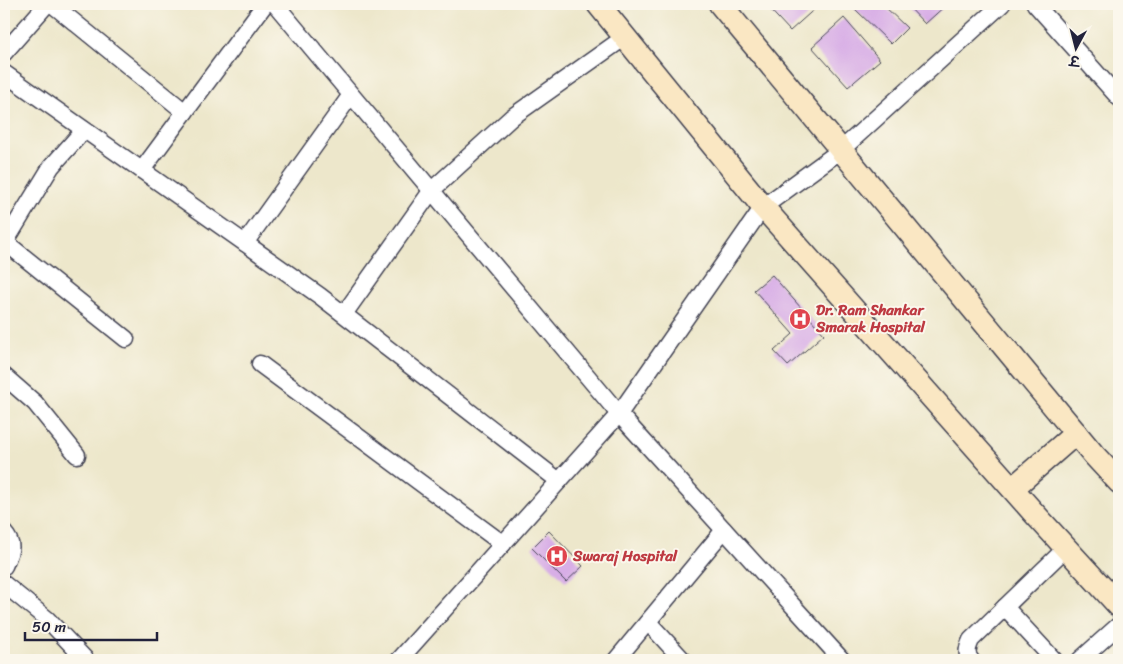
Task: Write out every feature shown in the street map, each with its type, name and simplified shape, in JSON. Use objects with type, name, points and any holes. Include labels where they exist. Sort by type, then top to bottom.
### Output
[{"type":"street","points":[[4,53],[47,4]]},
{"type":"street","points":[[52,4],[185,112]]},
{"type":"street","points":[[142,170],[265,4]]},
{"type":"street","points":[[275,4],[619,414],[842,660]]},
{"type":"street","points":[[598,4],[763,207],[1119,606]]},
{"type":"street","points":[[720,4],[1094,455],[1119,482]]},
{"type":"street","points":[[399,660],[619,414],[763,207],[841,150],[1002,4]]},
{"type":"street","points":[[1034,4],[1119,98]]},
{"type":"street","points":[[344,314],[432,190],[512,117],[625,37]]},
{"type":"street","points":[[4,73],[344,314],[559,481]]},
{"type":"street","points":[[245,242],[351,94]]},
{"type":"street","points":[[84,130],[51,167],[4,243],[126,339]]},
{"type":"street","points":[[260,364],[503,544]]},
{"type":"street","points":[[4,376],[35,403],[77,455]]},
{"type":"street","points":[[1013,488],[1076,433]]},
{"type":"street","points":[[616,660],[724,530]]},
{"type":"street","points":[[4,533],[10,542],[10,551],[4,566]]},
{"type":"street","points":[[971,660],[967,651],[971,640],[1066,548]]},
{"type":"street","points":[[4,584],[47,619],[86,660]]},
{"type":"street","points":[[1005,607],[1054,660]]},
{"type":"street","points":[[648,622],[683,660]]},
{"type":"street","points":[[1080,660],[1119,624]]},
{"type":"building","points":[[765,4],[820,4],[790,31]]},
{"type":"building","points":[[857,4],[882,4],[907,28],[891,44],[853,7]]},
{"type":"building","points":[[906,4],[947,4],[925,24]]},
{"type":"building","points":[[844,18],[880,60],[848,87],[812,47]]},
{"type":"building","points":[[772,275],[824,334],[788,366],[774,351],[793,334],[754,290]]},
{"type":"building","points":[[549,531],[583,566],[566,582],[532,548]]},
{"type":"place","name":"Dr. Ram Shankar Smarak Hospital","points":[[800,319]]},
{"type":"place","name":"Swaraj Hospital","points":[[557,556]]}]
